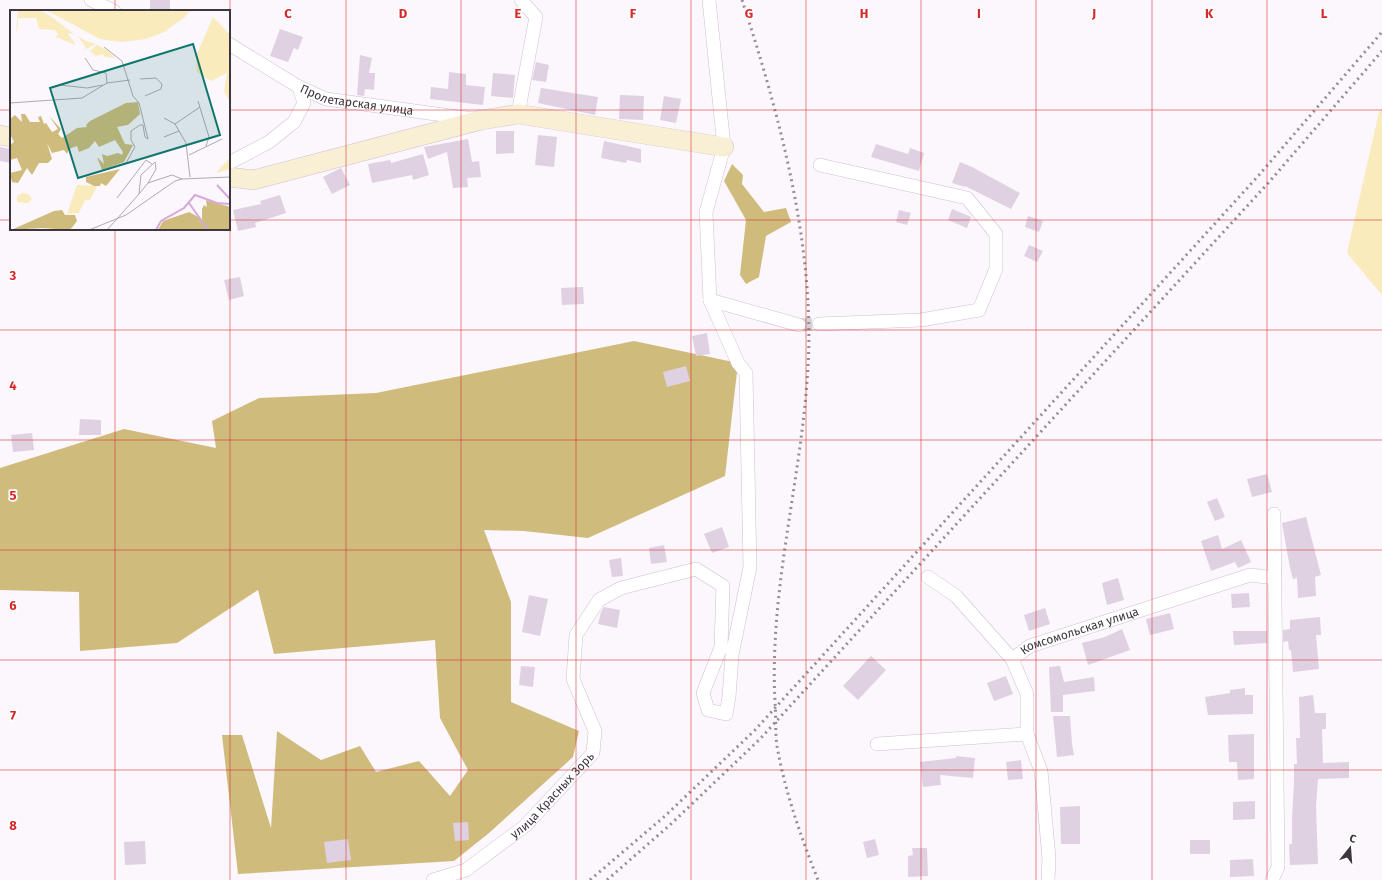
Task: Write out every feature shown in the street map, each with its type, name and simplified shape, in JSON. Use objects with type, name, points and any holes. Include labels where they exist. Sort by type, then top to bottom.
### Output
[{"type":"street","points":[[91,0],[112,10]]},
{"type":"street","points":[[518,114],[536,17],[521,0]]},
{"type":"street","points":[[709,0],[724,147],[706,212],[710,300],[800,325]]},
{"type":"street","points":[[230,45],[299,88]]},
{"type":"street","name":"Пролетарская улица","points":[[299,88],[326,99],[481,120]]},
{"type":"street","name":"Пролетарская улица","points":[[230,162],[269,142],[294,122],[304,103],[299,88]]},
{"type":"street","name":"Пролетарская улица","points":[[230,177],[253,180],[481,120],[518,114],[724,147]]},
{"type":"street","points":[[0,135],[10,136]]},
{"type":"street","points":[[819,324],[921,320],[979,310],[996,269],[996,234],[967,198],[820,165]]},
{"type":"street","name":"улица Красных Зорь","points":[[433,880],[466,870],[525,826],[593,753],[595,731],[573,680],[576,635],[598,600],[621,588],[696,569],[723,586],[721,647],[703,693],[708,710],[726,714],[730,697],[732,655],[750,567],[746,373],[738,363],[710,300]]},
{"type":"street","points":[[1272,880],[1278,867],[1274,514]]},
{"type":"street","name":"Комсомольская улица","points":[[1048,880],[1049,858],[1041,771],[1027,734],[1027,694],[1012,659],[1030,646],[1250,575],[1275,578]]},
{"type":"street","points":[[928,577],[956,596],[1012,659]]},
{"type":"street","points":[[877,744],[1027,734]]},
{"type":"shaded area","points":[[1382,108],[1382,295],[1347,253],[1379,112]]},
{"type":"shaded area","points":[[732,164],[743,175],[742,184],[764,212],[786,208],[791,222],[766,236],[759,277],[746,284],[740,275],[746,220],[724,181]]},
{"type":"shaded area","points":[[634,341],[738,363],[725,476],[588,538],[524,531],[484,530],[511,602],[511,702],[579,731],[573,757],[489,833],[454,861],[238,874],[222,735],[242,735],[271,828],[277,731],[321,760],[360,746],[376,772],[419,761],[450,796],[468,770],[440,718],[435,640],[274,654],[258,590],[177,643],[80,651],[79,592],[0,590],[0,468],[124,429],[216,448],[212,421],[259,398],[376,393]]},
{"type":"building","points":[[150,0],[170,0],[170,10],[150,10]]},
{"type":"building","points":[[280,29],[303,37],[298,50],[294,48],[288,62],[270,56]]},
{"type":"building","points":[[360,55],[372,58],[369,73],[375,73],[374,90],[365,89],[364,96],[357,95]]},
{"type":"building","points":[[536,62],[549,65],[546,82],[532,80]]},
{"type":"building","points":[[449,72],[466,74],[466,85],[485,87],[483,105],[430,99],[431,87],[448,89]]},
{"type":"building","points":[[493,73],[515,75],[513,98],[491,96]]},
{"type":"building","points":[[541,88],[598,97],[595,115],[538,103]]},
{"type":"building","points":[[620,95],[644,96],[643,120],[619,119]]},
{"type":"building","points":[[664,96],[681,99],[676,123],[660,120]]},
{"type":"building","points":[[496,131],[514,131],[514,153],[496,154]]},
{"type":"building","points":[[538,135],[557,137],[554,167],[535,165]]},
{"type":"building","points":[[468,139],[472,162],[479,161],[481,177],[467,178],[468,187],[453,188],[447,152],[428,159],[424,147]]},
{"type":"building","points":[[604,141],[641,149],[641,163],[627,160],[626,163],[601,158]]},
{"type":"building","points":[[876,144],[908,154],[910,148],[924,153],[919,171],[871,157]]},
{"type":"building","points":[[0,147],[10,149],[10,163],[0,161]]},
{"type":"building","points":[[423,154],[429,175],[413,180],[412,175],[372,183],[368,164],[390,160],[391,163]]},
{"type":"building","points":[[960,162],[1020,193],[1011,209],[965,186],[952,183]]},
{"type":"building","points":[[341,168],[350,185],[332,194],[323,177]]},
{"type":"building","points":[[280,195],[286,213],[255,223],[256,227],[238,231],[233,210],[261,204],[260,201]]},
{"type":"building","points":[[952,209],[971,217],[967,228],[948,220]]},
{"type":"building","points":[[899,210],[911,213],[907,225],[896,222]]},
{"type":"building","points":[[1028,216],[1043,221],[1039,232],[1025,227]]},
{"type":"building","points":[[1029,245],[1043,251],[1037,262],[1024,256]]},
{"type":"building","points":[[240,277],[244,296],[229,300],[224,280]]},
{"type":"building","points":[[583,287],[584,304],[562,305],[561,288]]},
{"type":"building","points":[[707,333],[710,354],[696,356],[692,336]]},
{"type":"building","points":[[686,366],[690,381],[667,387],[663,372]]},
{"type":"building","points":[[80,419],[101,420],[101,435],[79,435]]},
{"type":"building","points":[[32,433],[34,450],[13,452],[11,435]]},
{"type":"building","points":[[1267,474],[1272,492],[1252,497],[1247,479]]},
{"type":"building","points":[[1217,498],[1225,517],[1215,521],[1207,502]]},
{"type":"building","points":[[1306,517],[1321,575],[1315,577],[1316,596],[1298,598],[1297,578],[1293,579],[1290,568],[1282,523]]},
{"type":"building","points":[[722,527],[729,547],[712,553],[704,534]]},
{"type":"building","points":[[1218,535],[1222,549],[1241,540],[1251,562],[1238,568],[1235,562],[1211,571],[1201,541]]},
{"type":"building","points":[[664,545],[667,562],[651,564],[649,548]]},
{"type":"building","points":[[621,558],[623,576],[612,577],[609,560]]},
{"type":"building","points":[[1118,578],[1124,600],[1107,605],[1102,583]]},
{"type":"building","points":[[1249,593],[1250,607],[1232,608],[1231,594]]},
{"type":"building","points":[[529,595],[548,599],[540,636],[522,632]]},
{"type":"building","points":[[604,607],[620,610],[617,628],[598,624]]},
{"type":"building","points":[[1045,608],[1050,624],[1029,631],[1024,615]]},
{"type":"building","points":[[1170,613],[1174,629],[1150,635],[1146,619]]},
{"type":"building","points":[[1320,617],[1321,635],[1316,635],[1319,669],[1293,672],[1291,650],[1289,650],[1288,641],[1283,642],[1283,630],[1290,629],[1290,620]]},
{"type":"building","points":[[1122,629],[1130,650],[1088,665],[1082,643],[1105,637]]},
{"type":"building","points":[[1233,631],[1267,631],[1267,643],[1234,645]]},
{"type":"building","points":[[871,656],[886,670],[858,700],[843,686]]},
{"type":"building","points":[[521,666],[535,667],[533,687],[519,685]]},
{"type":"building","points":[[1060,666],[1064,682],[1094,677],[1095,691],[1063,695],[1063,712],[1051,712],[1049,667]]},
{"type":"building","points":[[1006,676],[1013,694],[994,701],[987,683]]},
{"type":"building","points":[[1245,688],[1245,695],[1253,695],[1253,714],[1208,715],[1205,697],[1230,693],[1230,690]]},
{"type":"building","points":[[1313,695],[1315,713],[1326,713],[1326,729],[1322,729],[1323,763],[1349,762],[1349,778],[1318,779],[1316,806],[1318,864],[1290,865],[1289,844],[1292,844],[1294,764],[1297,764],[1296,738],[1300,738],[1299,697]]},
{"type":"building","points":[[1053,716],[1070,716],[1074,755],[1057,757]]},
{"type":"building","points":[[1254,734],[1254,779],[1238,780],[1237,762],[1229,762],[1228,735]]},
{"type":"building","points":[[956,756],[975,758],[973,778],[940,775],[941,785],[923,787],[920,762],[956,758]]},
{"type":"building","points":[[1021,760],[1023,779],[1008,780],[1006,762]]},
{"type":"building","points":[[1255,801],[1255,819],[1233,820],[1233,802]]},
{"type":"building","points":[[1080,806],[1080,844],[1061,844],[1060,807]]},
{"type":"building","points":[[468,822],[469,840],[455,841],[453,823]]},
{"type":"building","points":[[348,839],[351,860],[327,863],[324,842]]},
{"type":"building","points":[[875,839],[879,855],[867,858],[863,842]]},
{"type":"building","points":[[1190,840],[1210,840],[1210,854],[1190,854]]},
{"type":"building","points":[[145,841],[146,864],[125,865],[124,842]]},
{"type":"building","points":[[912,848],[927,848],[928,876],[908,877],[908,856],[913,855]]},
{"type":"building","points":[[1253,859],[1254,876],[1230,877],[1230,860]]},
{"type":"tunnel","points":[[799,325],[819,324]]},
{"type":"railway","points":[[742,0],[769,88],[792,180],[806,274],[809,320],[805,408],[781,575],[774,659],[776,735],[780,763],[800,831],[818,880]]},
{"type":"railway","points":[[590,880],[665,816],[755,730],[1259,175],[1382,32]]},
{"type":"railway","points":[[607,880],[671,824],[760,739],[1270,181],[1382,51]]}]
